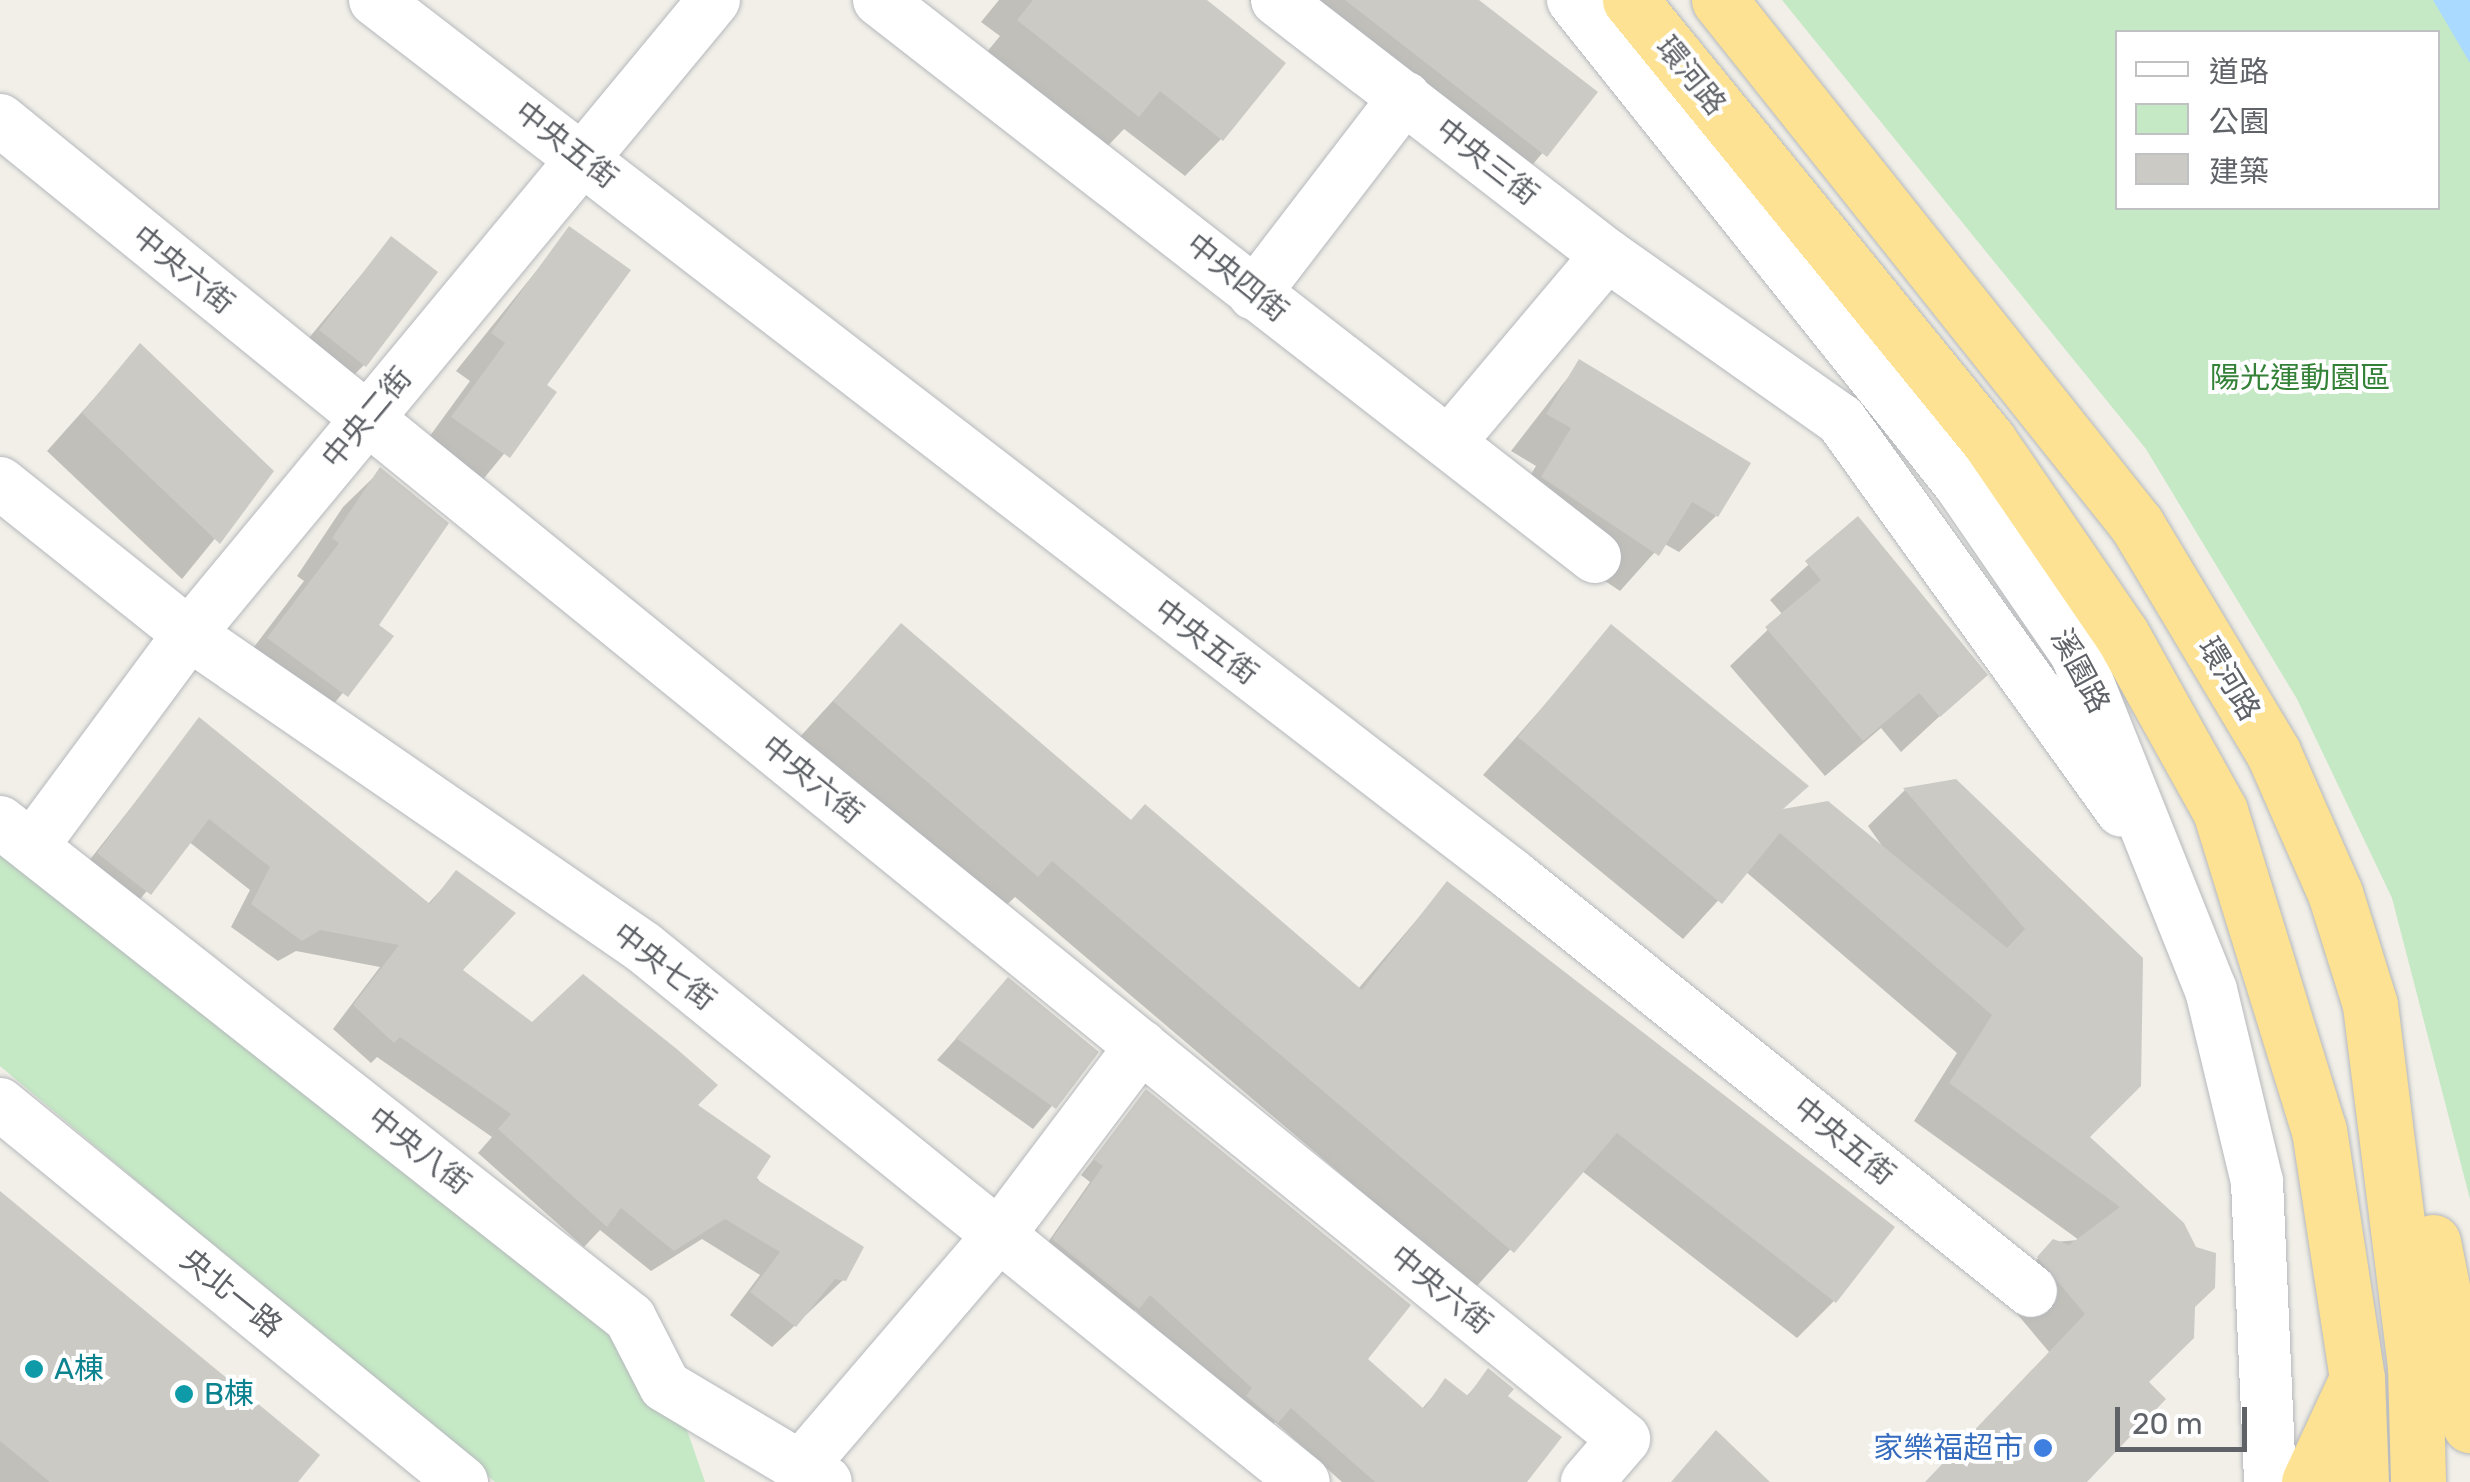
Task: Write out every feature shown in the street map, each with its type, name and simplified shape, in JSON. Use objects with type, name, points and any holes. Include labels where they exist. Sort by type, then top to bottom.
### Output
[{"type":"highway","name":"環河路","points":[[1630,0],[1989,441],[2122,634],[2220,811],[2319,1130],[2357,1378],[2307,1475]]},
{"type":"highway","name":"環河路","points":[[1719,0],[2136,525],[2274,752],[2335,893],[2370,1005],[2426,1469]]},
{"type":"highway","points":[[2370,1005],[2413,1140],[2470,1425]]},
{"type":"highway","points":[[2357,1378],[2403,1258]]},
{"type":"highway","points":[[2307,1475],[2426,1469]]},
{"type":"street","name":"中央五街","points":[[375,0],[1512,875],[2031,1290]]},
{"type":"street","name":"中央二街","points":[[16,833],[189,634],[714,0]]},
{"type":"street","name":"中央四街","points":[[879,0],[1061,133],[1254,294],[1451,440],[1595,557]]},
{"type":"street","name":"中央三街","points":[[1278,0],[1607,255],[1842,420],[2161,865]]},
{"type":"street","name":"溪園路","points":[[1573,0],[1959,482],[2076,653],[2211,990],[2257,1182],[2307,1475]]},
{"type":"street","points":[[1254,294],[1405,98]]},
{"type":"street","name":"中央六街","points":[[0,120],[1624,1440],[1587,1482]]},
{"type":"street","points":[[1451,440],[1607,255]]},
{"type":"street","name":"中央七街","points":[[0,483],[189,634],[643,946],[995,1240],[1304,1482]]},
{"type":"street","name":"中央八街","points":[[16,833],[630,1318],[665,1386],[814,1473]]},
{"type":"street","points":[[814,1473],[1142,1046]]},
{"type":"street","name":"央北一路","points":[[0,1104],[462,1482]]},
{"type":"green space","name":"陽光運動園區","points":[[1782,0],[2470,0],[2470,1199],[2392,898],[2297,699],[2146,449]]},
{"type":"green space","points":[[0,799],[642,1300],[705,1482],[495,1482],[0,1066]]},
{"type":"water","points":[[2433,0],[2470,0],[2470,63]]},
{"type":"building","points":[[1033,0],[1207,0],[1286,63],[1223,141],[1160,91],[1139,117],[1017,20]]},
{"type":"building","points":[[1345,0],[1479,0],[1598,92],[1547,157]]},
{"type":"building","points":[[569,226],[631,270],[547,385],[557,392],[510,458],[451,417],[505,343],[491,333]]},
{"type":"building","points":[[391,236],[438,272],[366,367],[319,330]]},
{"type":"building","points":[[140,343],[274,471],[220,544],[82,413]]},
{"type":"building","points":[[1579,359],[1751,463],[1718,517],[1692,502],[1659,556],[1541,477],[1571,428],[1546,414]]},
{"type":"building","points":[[380,467],[449,523],[379,625],[394,636],[348,697],[267,638],[339,543],[332,538]]},
{"type":"building","points":[[1858,516],[1988,675],[1940,717],[1919,693],[1863,741],[1765,627],[1821,580],[1805,561]]},
{"type":"building","points":[[901,623],[1131,820],[1145,804],[1362,990],[1447,881],[1895,1227],[1836,1303],[1617,1133],[1514,1253],[1052,861],[1038,877],[833,701]]},
{"type":"building","points":[[1611,624],[1809,786],[1783,809],[1828,801],[2007,948],[2025,929],[1903,788],[1956,779],[2143,958],[2141,1086],[2090,1137],[2184,1223],[2196,1247],[2216,1253],[2215,1288],[2195,1307],[2194,1338],[2149,1382],[2166,1399],[2087,1482],[1925,1482],[2085,1314],[2037,1257],[2053,1239],[2069,1245],[2120,1207],[1949,1083],[1992,1015],[1780,833],[1722,904],[1518,737]]},
{"type":"building","points":[[199,717],[430,904],[456,870],[516,913],[463,970],[532,1022],[583,974],[678,1050],[718,1085],[698,1105],[771,1156],[756,1179],[864,1247],[846,1281],[835,1279],[796,1327],[750,1292],[780,1252],[725,1219],[674,1251],[621,1208],[607,1227],[498,1129],[511,1114],[400,1037],[394,1043],[353,1005],[399,945],[320,930],[302,941],[251,904],[270,867],[209,819],[151,895],[97,853]]},
{"type":"building","points":[[1008,977],[1099,1052],[1056,1109],[956,1038]]},
{"type":"building","points":[[1146,1089],[1411,1305],[1368,1359],[1424,1409],[1445,1378],[1468,1396],[1488,1368],[1514,1389],[1508,1396],[1562,1437],[1527,1482],[1375,1482],[1291,1408],[1278,1423],[1246,1396],[1252,1388],[1150,1295],[1139,1309],[1052,1239],[1103,1166],[1093,1159]]},
{"type":"building","points":[[0,1191],[320,1455],[298,1482],[50,1482],[0,1441]]},
{"type":"building","points":[[1716,1430],[1770,1482],[1671,1482]]},
{"type":"place","name":"A棟","points":[[34,1369]]},
{"type":"place","name":"B棟","points":[[184,1394]]},
{"type":"place","name":"家樂福超市","points":[[2043,1448]]}]
